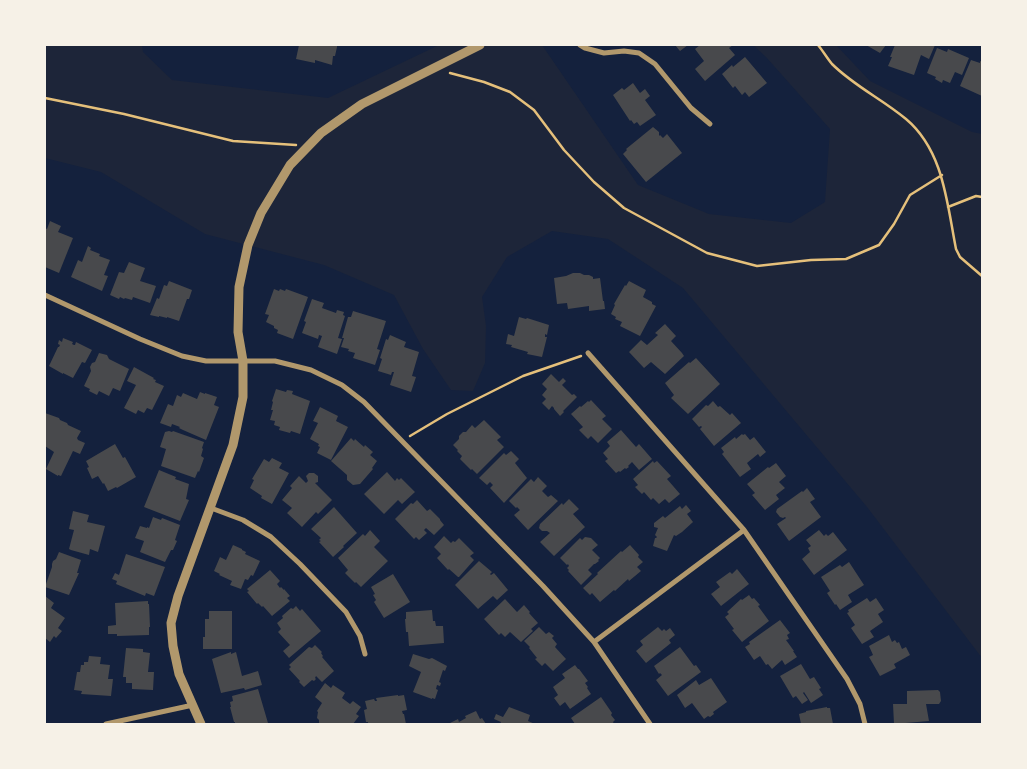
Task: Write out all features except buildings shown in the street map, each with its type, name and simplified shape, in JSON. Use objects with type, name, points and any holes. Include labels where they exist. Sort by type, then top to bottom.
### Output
[{"type":"street","points":[[201,724],[179,674],[173,646],[171,623],[178,596],[233,445],[243,396],[243,361],[238,332],[239,287],[248,245],[261,212],[290,164],[321,133],[362,104],[480,45]]},
{"type":"street","points":[[580,45],[604,53],[624,51],[639,53],[655,64],[691,108],[710,124]]},
{"type":"street","points":[[45,295],[140,339],[182,356],[206,361],[274,361],[311,370],[342,385],[364,402],[402,440],[594,642],[650,724]]},
{"type":"street","points":[[588,353],[744,530],[847,679],[860,704],[865,724]]},
{"type":"street","points":[[211,508],[243,520],[271,537],[300,564],[346,612],[360,636],[366,654]]},
{"type":"street","points":[[594,642],[744,530]]},
{"type":"street","points":[[106,724],[194,705]]},
{"type":"path","points":[[818,45],[831,62],[853,82],[907,120],[922,135],[942,175],[956,249],[960,257],[982,276]]},
{"type":"path","points":[[434,68],[484,82],[510,92],[534,110],[564,150],[594,182],[624,208],[707,253],[757,266],[846,258],[878,244],[894,224],[910,195],[942,175]]},
{"type":"path","points":[[45,98],[124,114],[233,141],[309,145]]},
{"type":"path","points":[[948,207],[976,196],[982,197]]},
{"type":"path","points":[[402,440],[447,414],[523,376],[588,353]]},
{"type":"shaded area","points":[[45,45],[142,45],[143,52],[172,80],[328,98],[439,45],[542,45],[638,185],[709,214],[791,223],[825,202],[830,129],[753,45],[836,45],[870,81],[972,132],[982,134],[982,658],[867,507],[683,288],[608,239],[552,231],[507,257],[482,297],[486,326],[485,363],[473,391],[451,390],[423,349],[394,295],[324,265],[205,234],[101,172],[45,158]]}]
